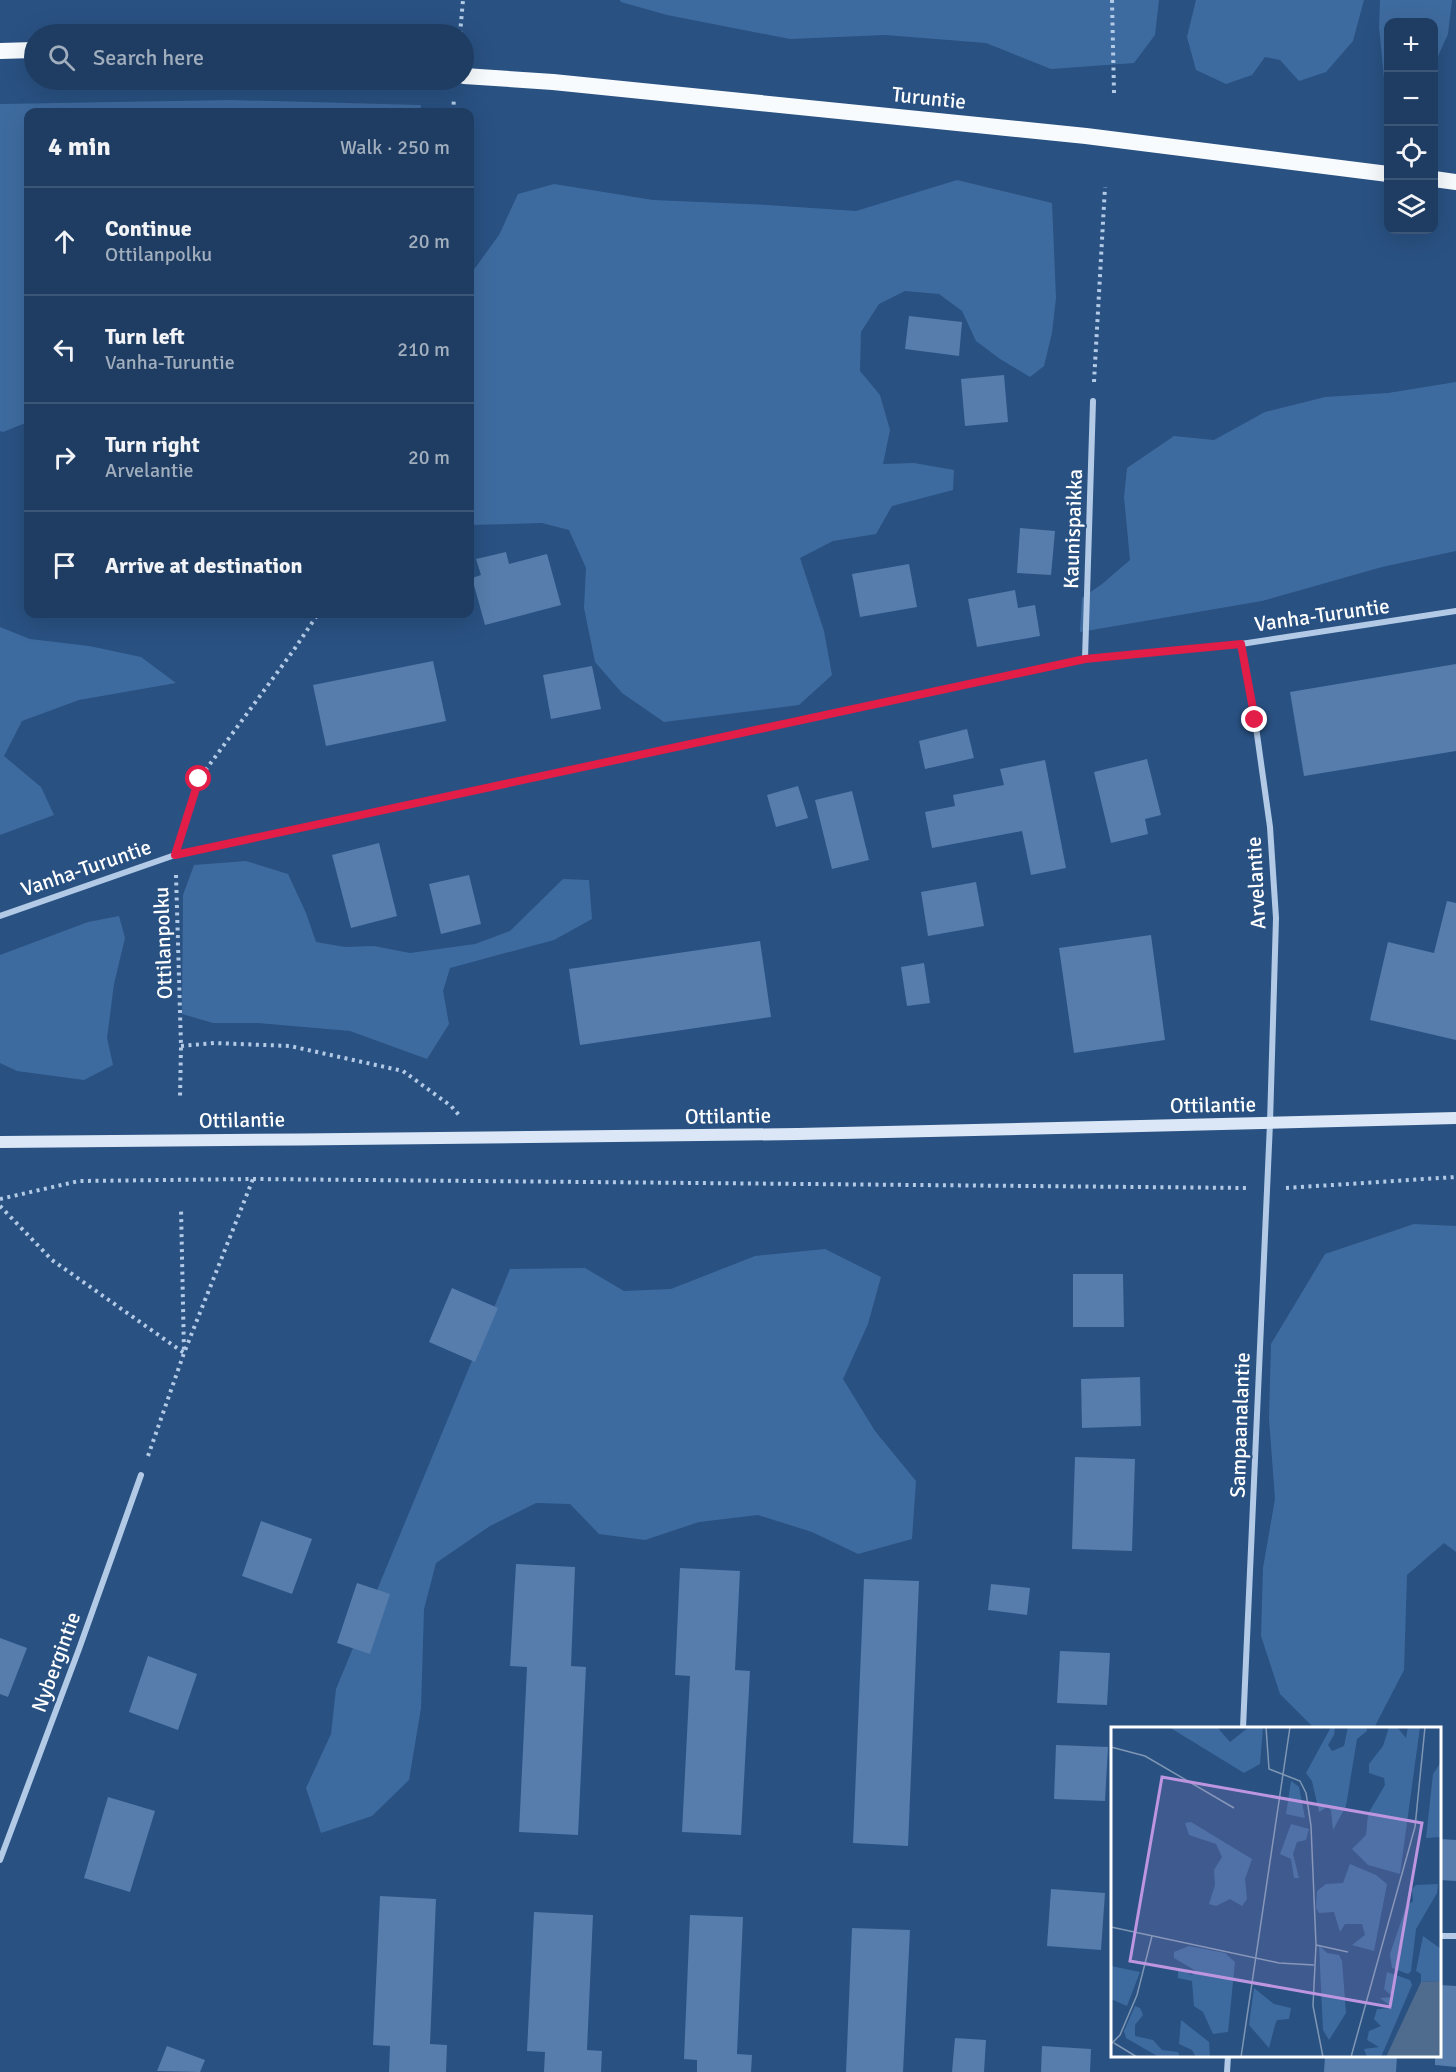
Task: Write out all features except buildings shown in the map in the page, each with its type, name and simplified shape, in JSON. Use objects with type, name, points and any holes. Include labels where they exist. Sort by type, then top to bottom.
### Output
[{"type":"highway","points":[[0,51],[24,50]]},
{"type":"highway","name":"Turuntie","points":[[474,77],[553,82],[1086,136],[1384,173]]},
{"type":"highway","points":[[1438,180],[1456,182]]},
{"type":"main road","name":"Ottilantie","points":[[0,1142],[789,1135],[1456,1118]]},
{"type":"street","name":"Kaunispaikka","points":[[1085,659],[1093,401]]},
{"type":"street","name":"Vanha-Turuntie","points":[[0,916],[175,855],[1085,659],[1241,644],[1456,612]]},
{"type":"street","name":"Arvelantie","points":[[1241,644],[1255,720],[1270,827],[1276,918],[1269,1123]]},
{"type":"street","name":"Sampaanalantie","points":[[1243,1727],[1269,1123]]},
{"type":"street","name":"Nybergintie","points":[[0,1860],[141,1475]]},
{"type":"street","points":[[1227,2072],[1228,2057]]},
{"type":"path","points":[[461,24],[463,0]]},
{"type":"path","points":[[1112,0],[1114,93]]},
{"type":"path","points":[[1093,401],[1105,187]]},
{"type":"path","name":"Ottilanpolku","points":[[180,1098],[181,1046],[175,855],[199,779],[315,618]]},
{"type":"path","points":[[181,1046],[214,1043],[290,1046],[403,1071],[451,1106],[483,1139]]},
{"type":"path","points":[[0,1199],[79,1180],[253,1179],[1265,1189],[1456,1177]]},
{"type":"path","points":[[141,1475],[184,1353],[253,1179]]},
{"type":"path","points":[[0,1206],[52,1260],[184,1353]]},
{"type":"path","points":[[181,1208],[184,1353]]},
{"type":"shaded area","points":[[620,0],[1159,0],[1155,35],[1134,63],[1051,69],[986,43],[885,35],[790,39],[667,15]]},
{"type":"shaded area","points":[[1196,0],[1364,0],[1353,41],[1326,72],[1299,81],[1280,60],[1265,57],[1252,75],[1226,84],[1196,70],[1187,37]]},
{"type":"shaded area","points":[[1380,0],[1452,0],[1448,34],[1438,56],[1438,18],[1384,18],[1384,78],[1379,27]]},
{"type":"shaded area","points":[[231,100],[421,105],[421,108],[24,108],[24,424],[3,432],[0,431],[0,104]]},
{"type":"shaded area","points":[[957,180],[1052,203],[1056,298],[1052,333],[1044,366],[1030,377],[1000,359],[976,341],[962,311],[939,294],[905,291],[879,304],[861,332],[860,371],[880,395],[890,430],[883,464],[914,463],[954,470],[953,490],[892,506],[876,534],[833,541],[800,558],[824,631],[832,675],[799,705],[664,722],[622,693],[595,662],[584,608],[586,568],[569,530],[542,523],[474,525],[474,269],[499,235],[518,194],[554,184],[653,200],[856,211]]},
{"type":"shaded area","points":[[1456,382],[1456,551],[1382,567],[1262,601],[1080,632],[1082,598],[1130,560],[1124,497],[1127,468],[1174,436],[1214,440],[1265,412],[1325,397],[1388,393]]},
{"type":"shaded area","points":[[0,627],[30,639],[89,646],[141,657],[176,683],[79,700],[22,721],[4,756],[41,787],[54,815],[0,835]]},
{"type":"shaded area","points":[[246,861],[288,874],[316,942],[345,947],[374,946],[410,953],[475,944],[510,931],[563,879],[589,880],[592,919],[554,940],[450,968],[443,991],[449,1024],[427,1059],[350,1031],[258,1023],[213,1023],[182,1014],[183,895],[194,865]]},
{"type":"shaded area","points":[[119,916],[125,938],[114,984],[107,1038],[113,1065],[84,1080],[17,1071],[0,1063],[0,955],[88,922]]},
{"type":"shaded area","points":[[1414,1224],[1456,1226],[1456,1552],[1444,1543],[1407,1575],[1404,1670],[1375,1727],[1313,1727],[1280,1694],[1261,1636],[1263,1568],[1275,1499],[1269,1419],[1271,1344],[1325,1254]]},
{"type":"shaded area","points":[[825,1249],[881,1277],[868,1324],[843,1379],[875,1431],[916,1481],[912,1539],[858,1554],[812,1532],[758,1515],[699,1522],[645,1540],[599,1534],[570,1504],[536,1503],[490,1526],[436,1563],[424,1609],[421,1708],[409,1780],[372,1816],[321,1833],[306,1788],[331,1734],[336,1689],[510,1269],[585,1268],[624,1291],[671,1289],[755,1256]]},
{"type":"route","points":[[199,779],[175,855],[1085,659],[1241,644],[1255,720]]}]
